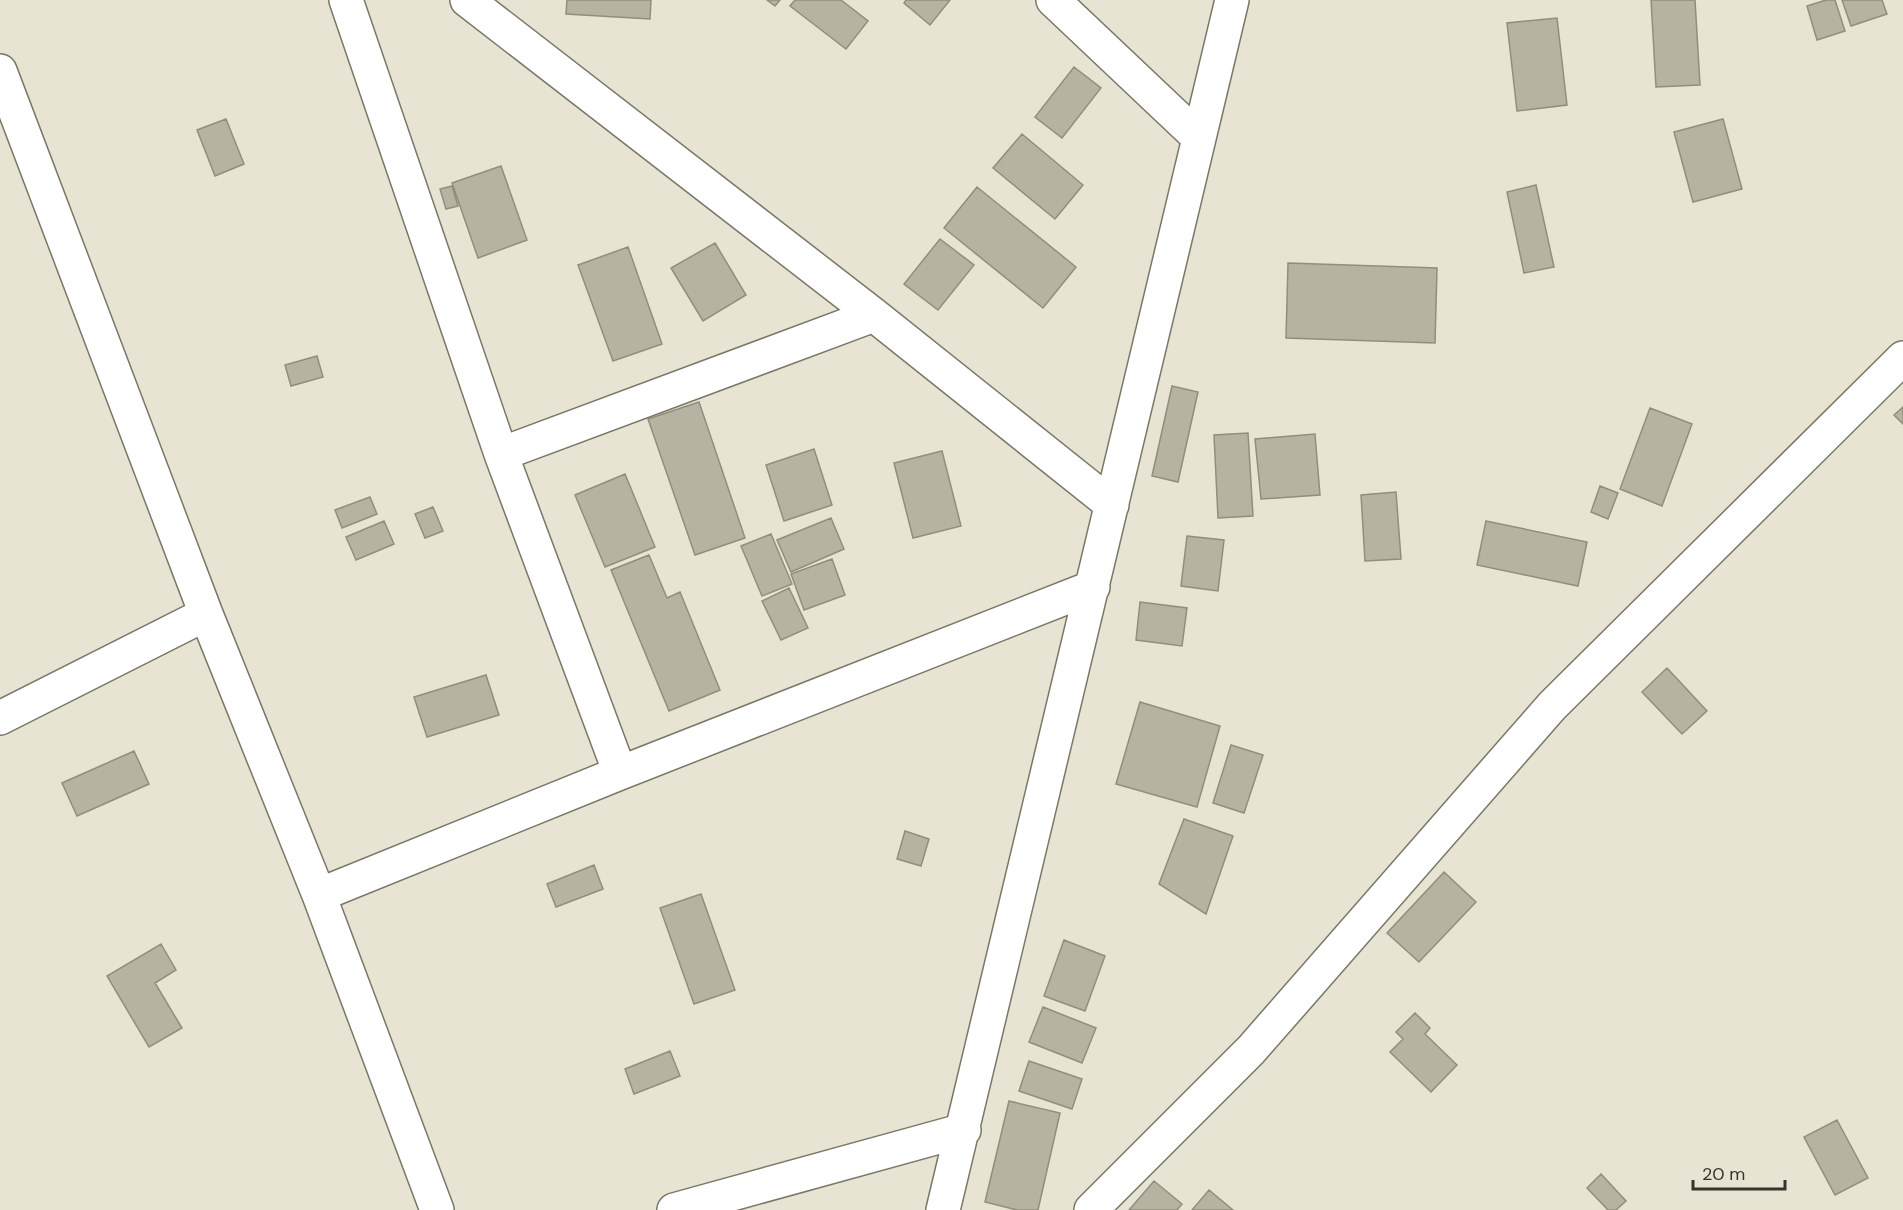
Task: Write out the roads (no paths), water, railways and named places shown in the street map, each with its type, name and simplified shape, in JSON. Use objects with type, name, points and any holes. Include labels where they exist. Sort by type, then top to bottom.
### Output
[{"type":"street","points":[[346,0],[501,454],[620,773]]},
{"type":"street","points":[[467,0],[874,315],[1112,505]]},
{"type":"street","points":[[1053,0],[1199,138]]},
{"type":"street","points":[[943,1210],[964,1130],[1232,0]]},
{"type":"street","points":[[0,70],[206,614],[319,895],[436,1210]]},
{"type":"street","points":[[501,454],[874,315]]},
{"type":"street","points":[[1091,1210],[1251,1050],[1552,706],[1903,358]]},
{"type":"street","points":[[319,895],[620,773],[1092,587]]},
{"type":"street","points":[[0,718],[206,614]]},
{"type":"street","points":[[674,1210],[964,1130]]}]
